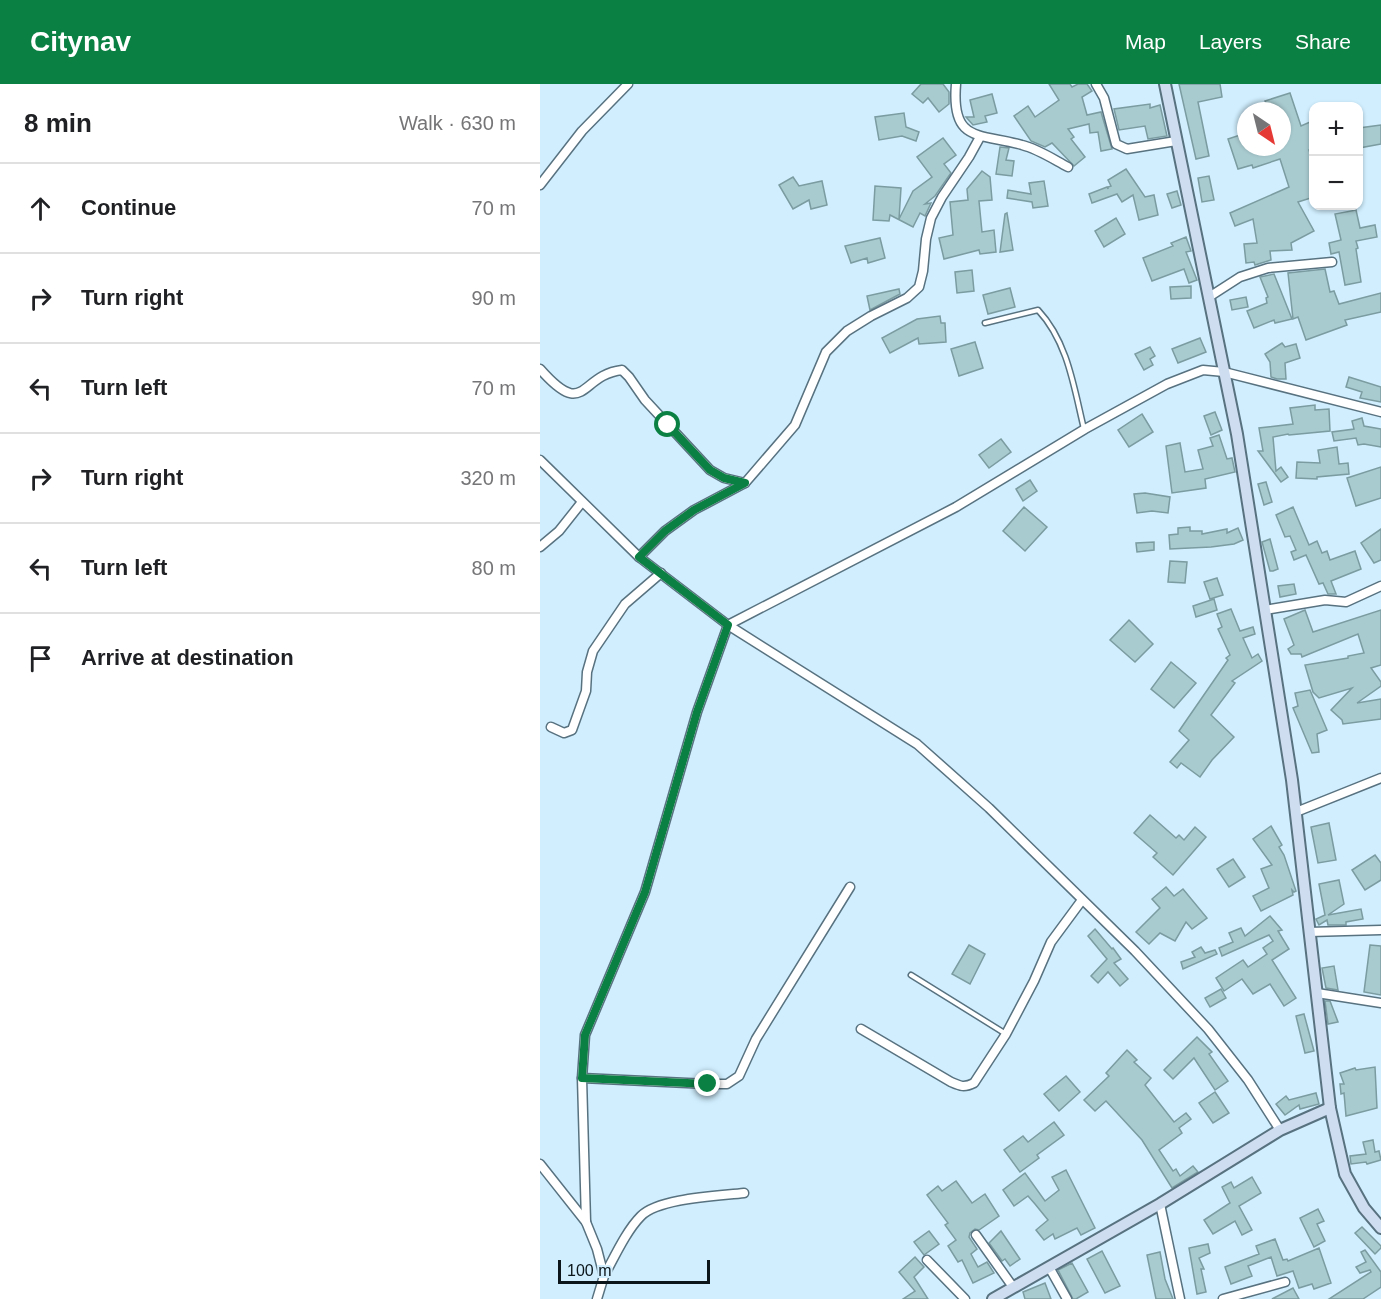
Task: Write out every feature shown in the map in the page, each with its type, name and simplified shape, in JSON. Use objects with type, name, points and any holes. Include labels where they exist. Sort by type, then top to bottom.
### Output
[{"type":"street","points":[[540,185],[582,131],[628,84]]},
{"type":"street","points":[[956,84],[954,102],[957,116],[964,128],[980,137],[1023,145],[1068,167]]},
{"type":"street","points":[[1096,84],[1104,98],[1116,144],[1120,148],[1127,149],[1176,141]]},
{"type":"street","points":[[1165,84],[1237,434],[1296,812],[1330,1108],[1346,1174],[1364,1208],[1381,1228]]},
{"type":"street","points":[[639,557],[665,531],[694,510],[745,483],[795,425],[826,352],[847,331],[908,298],[919,287],[931,218],[980,137]]},
{"type":"street","points":[[1209,297],[1240,278],[1268,268],[1332,262]]},
{"type":"street","points":[[540,369],[566,393],[580,393],[612,371],[622,370],[645,400],[710,470],[724,478],[745,483]]},
{"type":"street","points":[[586,1222],[582,1078],[585,1035],[645,892],[697,712],[728,625],[956,507],[1085,429],[1167,384],[1203,370],[1224,372],[1381,412]]},
{"type":"street","points":[[540,460],[639,557],[728,625],[917,744],[989,808],[1135,951],[1208,1029],[1248,1080],[1280,1130]]},
{"type":"street","points":[[540,547],[559,531],[582,502]]},
{"type":"street","points":[[551,727],[564,734],[572,730],[586,691],[587,672],[593,651],[625,604],[661,573]]},
{"type":"street","points":[[1265,610],[1325,600],[1346,602],[1381,585]]},
{"type":"street","points":[[1296,812],[1381,778]]},
{"type":"street","points":[[582,1078],[708,1084],[727,1084],[734,1081],[740,1076],[756,1039],[850,886]]},
{"type":"street","points":[[861,1029],[962,1087],[974,1083],[1006,1034],[1034,981],[1051,942],[1082,900]]},
{"type":"street","points":[[1310,932],[1381,930]]},
{"type":"street","points":[[1317,993],[1381,1003]]},
{"type":"street","points":[[993,1299],[1160,1204],[1280,1130],[1330,1108]]},
{"type":"street","points":[[540,1164],[586,1222],[597,1249],[604,1276]]},
{"type":"street","points":[[597,1299],[604,1276],[641,1216],[655,1208],[691,1199],[744,1193]]},
{"type":"street","points":[[1160,1204],[1180,1299]]},
{"type":"street","points":[[976,1235],[1013,1287]]},
{"type":"street","points":[[927,1260],[965,1299]]},
{"type":"street","points":[[1048,1267],[1067,1299]]},
{"type":"street","points":[[1223,1299],[1285,1282]]},
{"type":"lane","points":[[985,322],[1038,310],[1048,321],[1067,360],[1085,429]]},
{"type":"lane","points":[[911,975],[1006,1034]]},
{"type":"building","points":[[921,84],[943,84],[949,92],[949,104],[939,112],[928,98],[923,103],[912,94]]},
{"type":"building","points":[[1049,84],[1070,84],[1072,87],[1087,84],[1092,91],[1082,97],[1087,115],[1101,112],[1112,149],[1101,151],[1098,132],[1090,133],[1089,124],[1068,129],[1074,137],[1071,139],[1085,157],[1074,166],[1052,143],[1045,147],[1031,141],[1014,116],[1028,106],[1035,117],[1059,100]]},
{"type":"building","points":[[1179,84],[1220,84],[1222,97],[1198,102],[1209,156],[1196,159]]},
{"type":"building","points":[[1290,93],[1301,126],[1309,122],[1309,199],[1298,202],[1314,231],[1291,243],[1292,250],[1270,251],[1271,260],[1255,265],[1254,262],[1246,263],[1244,244],[1257,243],[1253,219],[1235,226],[1230,213],[1289,187],[1280,159],[1253,168],[1252,165],[1238,169],[1228,139],[1237,136],[1237,156],[1291,156],[1291,102],[1265,101]]},
{"type":"building","points":[[992,94],[997,113],[985,116],[987,122],[973,125],[966,117],[974,117],[970,100]]},
{"type":"building","points":[[1150,104],[1150,108],[1160,105],[1167,136],[1148,139],[1145,126],[1119,130],[1114,109]]},
{"type":"building","points":[[904,113],[906,127],[919,132],[916,141],[902,136],[879,140],[875,117]]},
{"type":"building","points":[[1381,125],[1381,144],[1363,147],[1363,127]]},
{"type":"building","points":[[943,138],[956,155],[944,164],[951,173],[935,196],[925,204],[931,203],[925,216],[920,213],[913,227],[890,215],[889,221],[873,220],[875,186],[901,188],[899,219],[913,191],[932,177],[917,157]]},
{"type":"building","points":[[1000,147],[1009,148],[1006,160],[1014,161],[1012,176],[996,174]]},
{"type":"building","points":[[1126,169],[1145,197],[1154,195],[1158,215],[1139,220],[1133,195],[1122,202],[1117,194],[1092,203],[1089,194],[1107,187],[1108,189],[1111,186],[1108,180]]},
{"type":"building","points":[[982,171],[990,177],[992,200],[979,201],[982,232],[994,230],[996,252],[980,254],[979,250],[944,259],[939,238],[953,235],[950,202],[968,200],[967,189]]},
{"type":"building","points":[[1209,176],[1214,200],[1202,202],[1198,178]]},
{"type":"building","points":[[793,177],[799,186],[822,181],[827,205],[811,209],[809,200],[793,209],[779,185]]},
{"type":"building","points":[[1044,181],[1048,206],[1033,208],[1032,202],[1007,198],[1008,190],[1031,194],[1029,183]]},
{"type":"building","points":[[1177,191],[1181,205],[1172,208],[1167,194]]},
{"type":"building","points":[[1356,210],[1360,228],[1375,225],[1377,237],[1356,241],[1361,282],[1345,285],[1339,252],[1331,254],[1329,243],[1341,240],[1335,214]]},
{"type":"building","points":[[1007,213],[1013,250],[1000,252],[1005,214]]},
{"type":"building","points":[[1116,218],[1125,234],[1104,247],[1095,231]]},
{"type":"building","points":[[1186,237],[1191,251],[1186,252],[1197,280],[1189,283],[1184,269],[1152,281],[1143,258],[1173,246],[1171,243]]},
{"type":"building","points":[[880,238],[885,258],[868,263],[867,258],[851,263],[845,246]]},
{"type":"building","points":[[1325,269],[1330,292],[1334,291],[1339,304],[1381,293],[1381,312],[1345,320],[1347,325],[1306,340],[1298,317],[1293,319],[1288,273]]},
{"type":"building","points":[[972,270],[974,291],[957,293],[955,272]]},
{"type":"building","points":[[1274,274],[1292,319],[1275,323],[1274,320],[1254,328],[1247,311],[1267,303],[1266,298],[1268,297],[1260,277]]},
{"type":"building","points":[[1191,286],[1191,298],[1171,299],[1170,287]]},
{"type":"building","points":[[1010,288],[1015,307],[988,314],[983,295]]},
{"type":"building","points":[[899,289],[900,294],[870,310],[867,296]]},
{"type":"building","points":[[1246,297],[1248,307],[1232,310],[1230,300]]},
{"type":"building","points":[[940,316],[941,323],[945,323],[946,342],[919,344],[918,338],[890,353],[882,338],[917,319]]},
{"type":"building","points":[[1200,338],[1206,352],[1178,363],[1172,349]]},
{"type":"building","points":[[975,342],[983,368],[959,376],[951,349]]},
{"type":"building","points":[[1282,343],[1285,347],[1296,344],[1300,358],[1285,363],[1286,379],[1277,379],[1271,377],[1270,362],[1265,354]]},
{"type":"building","points":[[1150,347],[1155,356],[1150,359],[1153,365],[1144,370],[1135,354]]},
{"type":"building","points":[[1349,377],[1381,387],[1381,402],[1360,398],[1362,392],[1346,387]]},
{"type":"building","points":[[1315,405],[1315,410],[1329,409],[1330,431],[1273,437],[1276,471],[1281,467],[1288,477],[1281,482],[1258,451],[1263,451],[1259,428],[1293,424],[1290,408]]},
{"type":"building","points":[[1215,412],[1222,430],[1211,435],[1204,416]]},
{"type":"building","points":[[1142,414],[1153,432],[1129,447],[1118,430]]},
{"type":"building","points":[[1362,418],[1364,426],[1381,429],[1381,447],[1358,445],[1356,438],[1334,441],[1332,432],[1354,429],[1352,421]]},
{"type":"building","points":[[1219,435],[1227,459],[1232,458],[1235,472],[1205,479],[1206,488],[1172,493],[1166,446],[1180,443],[1185,472],[1203,469],[1198,450],[1213,446],[1210,438]]},
{"type":"building","points":[[1001,439],[1011,452],[989,468],[979,455]]},
{"type":"building","points":[[1337,447],[1339,464],[1348,463],[1349,474],[1317,477],[1317,479],[1296,478],[1297,462],[1320,463],[1318,450]]},
{"type":"building","points":[[1381,467],[1381,498],[1356,506],[1347,478]]},
{"type":"building","points":[[1030,480],[1037,491],[1023,501],[1016,489]]},
{"type":"building","points":[[1266,482],[1272,502],[1264,505],[1258,484]]},
{"type":"building","points":[[1145,493],[1170,497],[1168,513],[1152,511],[1137,513],[1134,494]]},
{"type":"building","points":[[1024,507],[1047,527],[1025,551],[1003,531]]},
{"type":"building","points":[[1293,507],[1309,545],[1317,541],[1322,553],[1327,551],[1330,560],[1355,551],[1361,569],[1331,581],[1336,594],[1328,594],[1323,583],[1319,584],[1306,555],[1294,560],[1291,552],[1296,550],[1290,536],[1285,537],[1276,515]]},
{"type":"building","points":[[1190,527],[1190,531],[1202,531],[1202,534],[1227,529],[1227,533],[1238,528],[1243,540],[1234,544],[1211,547],[1170,549],[1169,535],[1178,534],[1178,528]]},
{"type":"building","points":[[1381,529],[1381,560],[1374,563],[1361,543]]},
{"type":"building","points":[[1270,539],[1278,569],[1273,571],[1270,571],[1262,542]]},
{"type":"building","points":[[1154,542],[1154,550],[1137,552],[1136,543]]},
{"type":"building","points":[[1170,561],[1187,562],[1185,583],[1168,582]]},
{"type":"building","points":[[1217,578],[1223,595],[1210,599],[1204,582]]},
{"type":"building","points":[[1294,584],[1296,594],[1280,597],[1278,586]]},
{"type":"building","points":[[1214,599],[1217,610],[1196,617],[1193,606]]},
{"type":"building","points":[[1231,609],[1240,631],[1253,627],[1255,634],[1243,638],[1252,658],[1258,654],[1262,661],[1232,681],[1235,683],[1211,715],[1234,737],[1212,760],[1200,777],[1181,763],[1177,768],[1170,762],[1189,740],[1179,731],[1230,655],[1218,629],[1222,627],[1217,614]]},
{"type":"building","points":[[1305,610],[1313,632],[1381,610],[1381,665],[1371,668],[1381,682],[1381,686],[1357,703],[1381,699],[1381,719],[1343,724],[1342,720],[1331,710],[1352,688],[1319,698],[1313,692],[1305,665],[1364,653],[1358,634],[1302,657],[1301,654],[1291,654],[1288,649],[1294,645],[1284,619]]},
{"type":"building","points":[[1129,620],[1153,644],[1135,662],[1110,640]]},
{"type":"building","points":[[1171,662],[1196,683],[1174,708],[1151,689]]},
{"type":"building","points":[[1310,690],[1327,730],[1317,734],[1319,752],[1312,753],[1293,708],[1298,706],[1295,693]]},
{"type":"building","points":[[1150,815],[1176,838],[1179,835],[1184,840],[1195,827],[1206,837],[1173,875],[1153,857],[1157,853],[1134,833]]},
{"type":"building","points":[[1329,823],[1336,860],[1318,863],[1311,827]]},
{"type":"building","points":[[1271,826],[1282,845],[1279,847],[1296,891],[1292,890],[1293,895],[1261,911],[1253,896],[1269,888],[1261,869],[1272,865],[1253,839]]},
{"type":"building","points":[[1375,855],[1381,863],[1381,880],[1365,890],[1352,870]]},
{"type":"building","points":[[1233,859],[1245,877],[1229,887],[1217,869]]},
{"type":"building","points":[[1339,880],[1344,904],[1328,915],[1361,909],[1363,919],[1346,922],[1346,925],[1328,925],[1327,920],[1319,925],[1316,919],[1325,915],[1319,884]]},
{"type":"building","points":[[1166,887],[1174,896],[1183,889],[1207,918],[1192,929],[1186,922],[1175,941],[1160,933],[1149,944],[1136,932],[1160,908],[1152,899]]},
{"type":"building","points":[[1270,916],[1282,930],[1278,931],[1289,949],[1272,960],[1296,998],[1284,1006],[1270,984],[1253,994],[1242,979],[1224,991],[1216,978],[1243,960],[1248,967],[1267,954],[1263,948],[1273,941],[1269,935],[1222,956],[1219,948],[1233,942],[1229,933],[1241,928],[1245,936]]},
{"type":"building","points":[[1095,929],[1121,959],[1114,963],[1128,979],[1120,986],[1108,972],[1098,983],[1091,976],[1107,959],[1088,936]]},
{"type":"building","points":[[969,945],[985,954],[970,984],[952,974]]},
{"type":"building","points":[[1370,945],[1381,946],[1381,995],[1364,992]]},
{"type":"building","points":[[1201,947],[1205,953],[1215,950],[1217,954],[1183,969],[1181,962],[1195,957],[1192,952]]},
{"type":"building","points":[[1334,966],[1338,990],[1326,988],[1322,968]]},
{"type":"building","points":[[1221,989],[1226,998],[1210,1007],[1205,998]]},
{"type":"building","points":[[1325,1001],[1330,1001],[1338,1022],[1328,1024]]},
{"type":"building","points":[[1304,1014],[1314,1051],[1305,1053],[1296,1016]]},
{"type":"building","points":[[1197,1037],[1212,1052],[1209,1054],[1228,1081],[1215,1090],[1194,1058],[1173,1079],[1164,1070]]},
{"type":"building","points":[[1127,1050],[1137,1060],[1134,1062],[1151,1078],[1145,1085],[1174,1122],[1186,1113],[1191,1119],[1179,1128],[1182,1133],[1159,1150],[1173,1171],[1176,1169],[1180,1176],[1193,1166],[1198,1172],[1172,1188],[1142,1140],[1106,1101],[1095,1111],[1084,1100],[1109,1076],[1106,1073]]},
{"type":"building","points":[[1375,1067],[1377,1108],[1346,1116],[1344,1093],[1341,1094],[1340,1084],[1344,1084],[1340,1073],[1355,1068],[1356,1070]]},
{"type":"building","points":[[1066,1076],[1080,1092],[1059,1111],[1044,1094]]},
{"type":"building","points":[[1215,1092],[1229,1113],[1213,1123],[1199,1103]]},
{"type":"building","points":[[1316,1093],[1319,1104],[1300,1109],[1299,1105],[1285,1115],[1276,1104],[1286,1096],[1289,1100]]},
{"type":"building","points":[[1054,1122],[1064,1135],[1037,1155],[1039,1158],[1020,1172],[1004,1150],[1023,1136],[1028,1142]]},
{"type":"building","points":[[1373,1140],[1375,1152],[1379,1151],[1381,1160],[1367,1164],[1366,1162],[1351,1164],[1350,1156],[1366,1154],[1363,1142]]},
{"type":"building","points":[[1066,1170],[1095,1228],[1081,1235],[1077,1228],[1055,1239],[1053,1234],[1044,1240],[1036,1230],[1048,1220],[1035,1204],[1028,1196],[1014,1206],[1003,1190],[1025,1173],[1045,1201],[1059,1190],[1052,1177]]},
{"type":"building","points":[[1252,1177],[1261,1193],[1239,1206],[1252,1230],[1242,1235],[1235,1221],[1213,1234],[1204,1220],[1230,1203],[1222,1187],[1231,1182],[1234,1188]]},
{"type":"building","points":[[956,1181],[972,1203],[985,1194],[999,1216],[979,1230],[975,1229],[970,1233],[969,1237],[977,1249],[971,1254],[978,1267],[987,1262],[994,1273],[973,1283],[962,1260],[958,1262],[948,1246],[956,1240],[945,1225],[948,1223],[927,1195],[938,1186],[942,1191]]},
{"type":"building","points":[[1318,1209],[1324,1221],[1317,1224],[1325,1241],[1314,1247],[1300,1218]]},
{"type":"building","points":[[1362,1227],[1381,1246],[1375,1254],[1355,1233]]},
{"type":"building","points":[[929,1231],[939,1244],[924,1255],[914,1242]]},
{"type":"building","points":[[1001,1231],[1020,1259],[1010,1266],[1005,1259],[1002,1261],[989,1243]]},
{"type":"building","points":[[1275,1239],[1283,1260],[1288,1261],[1319,1248],[1331,1283],[1314,1289],[1312,1284],[1299,1288],[1293,1271],[1277,1276],[1271,1257],[1248,1266],[1252,1276],[1231,1284],[1225,1267],[1259,1254],[1256,1246]]},
{"type":"building","points":[[1208,1244],[1210,1253],[1199,1258],[1204,1269],[1201,1269],[1206,1292],[1197,1294],[1189,1248]]},
{"type":"building","points":[[1365,1250],[1381,1272],[1381,1287],[1363,1299],[1329,1299],[1371,1272],[1370,1270],[1360,1273],[1356,1267],[1366,1262],[1361,1252]]},
{"type":"building","points":[[1102,1251],[1120,1286],[1105,1293],[1087,1259]]},
{"type":"building","points":[[1160,1252],[1165,1279],[1173,1299],[1156,1299],[1147,1255]]},
{"type":"building","points":[[915,1257],[924,1267],[914,1277],[928,1299],[903,1299],[915,1291],[899,1272]]},
{"type":"building","points":[[1072,1263],[1088,1292],[1076,1299],[1073,1299],[1058,1270]]},
{"type":"building","points":[[1045,1283],[1051,1299],[1025,1299],[1023,1292]]},
{"type":"building","points":[[1293,1288],[1299,1299],[1272,1299]]},
{"type":"route","points":[[668,425],[710,470],[724,478],[745,483],[694,510],[665,531],[639,557],[728,625],[697,712],[645,892],[585,1035],[582,1078],[708,1084]]}]
